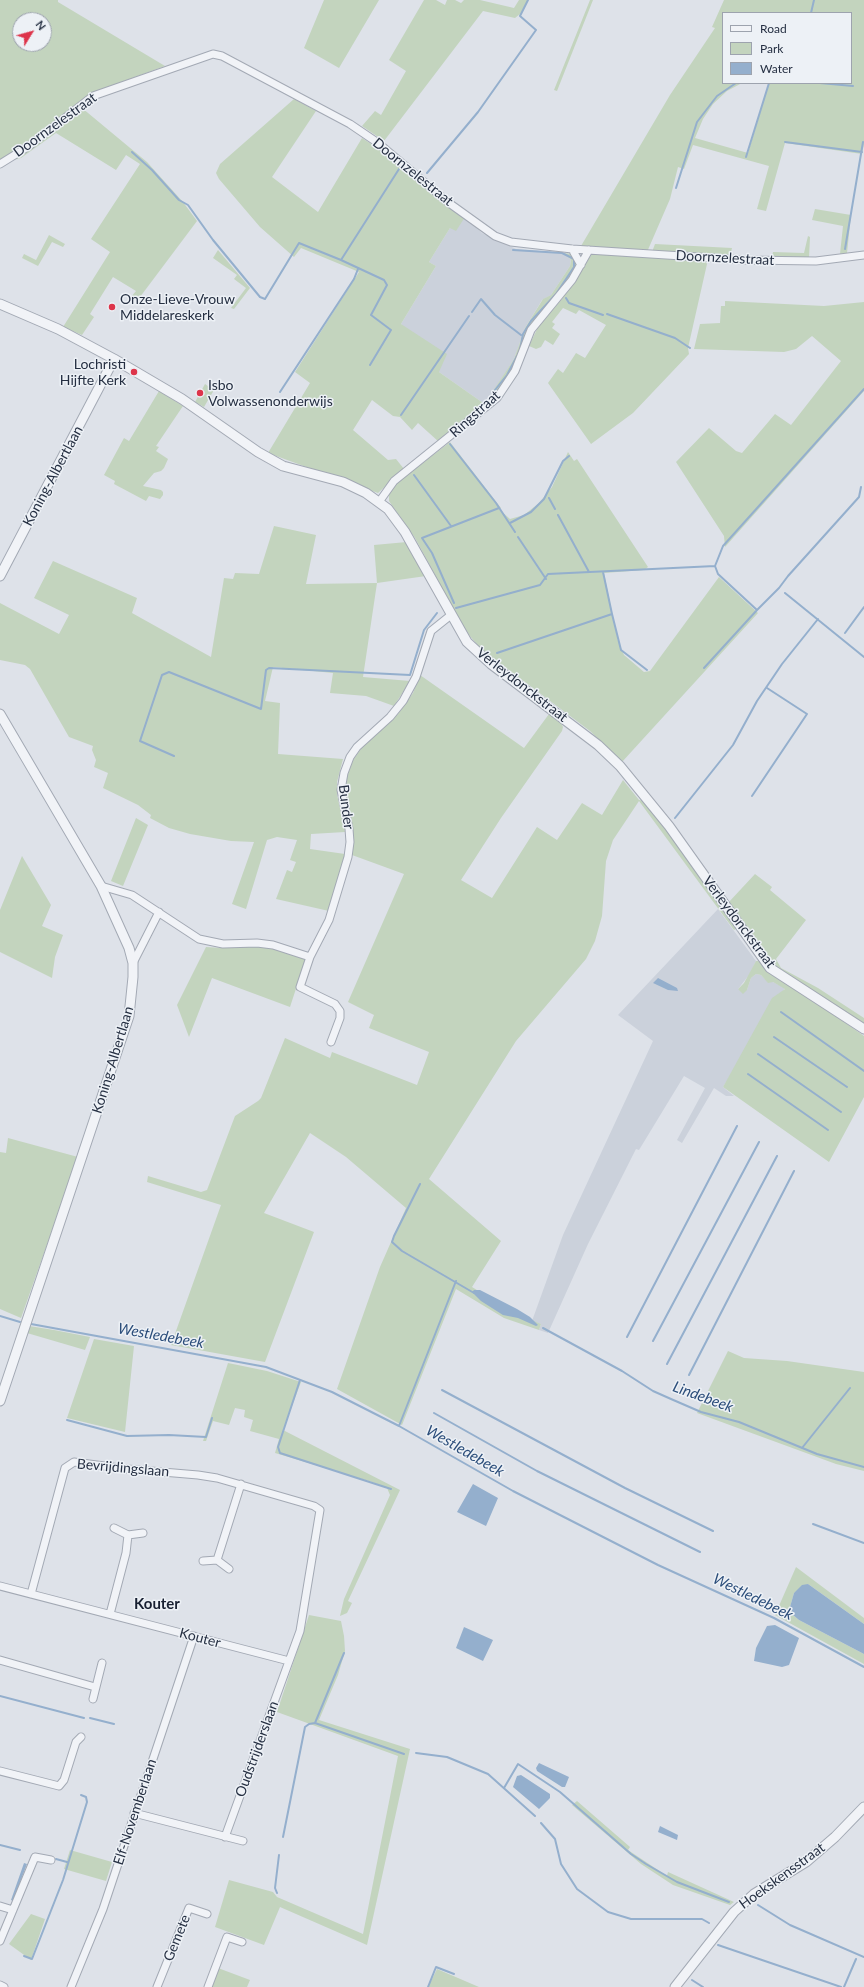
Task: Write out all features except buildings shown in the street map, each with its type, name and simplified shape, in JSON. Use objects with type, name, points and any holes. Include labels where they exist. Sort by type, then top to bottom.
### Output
[{"type":"street","name":"Doornzelestraat","points":[[0,164],[29,146],[93,96],[213,54],[222,56],[350,124],[378,143],[449,203],[495,236],[511,242],[572,249],[785,261],[816,261],[864,255]]},
{"type":"street","points":[[572,249],[581,265]]},
{"type":"street","name":"Ringstraat","points":[[379,502],[394,481],[497,398],[515,370],[531,330],[562,293],[581,265],[589,250]]},
{"type":"street","name":"Verleydonckstraat","points":[[0,304],[58,329],[114,359],[182,399],[258,452],[284,466],[343,482],[366,493],[379,502],[397,519],[467,642],[480,655],[570,722],[598,745],[620,766],[669,826],[770,968],[864,1029]]},
{"type":"street","name":"Koning-Albertlaan","points":[[0,576],[114,359]]},
{"type":"street","name":"Bunder","points":[[331,1042],[340,1018],[340,1011],[335,1004],[300,987],[310,957],[329,920],[348,857],[350,842],[349,829],[341,790],[342,781],[350,757],[357,747],[390,716],[402,701],[416,677],[432,631],[451,615]]},
{"type":"street","name":"Koning-Albertlaan","points":[[0,714],[101,886],[122,931],[132,963],[133,984],[129,1016],[0,1401]]},
{"type":"street","points":[[101,886],[132,895],[159,912],[187,933],[209,942],[223,944],[256,943],[273,945],[310,957]]},
{"type":"street","points":[[132,963],[159,912]]},
{"type":"street","name":"Bevrijdingslaan","points":[[31,1594],[65,1468],[71,1463],[198,1475],[241,1484],[314,1506],[320,1510],[300,1631],[289,1661]]},
{"type":"street","points":[[217,1560],[241,1484]]},
{"type":"street","points":[[114,1528],[128,1535],[143,1533]]},
{"type":"street","points":[[110,1614],[126,1553],[128,1535]]},
{"type":"street","points":[[203,1561],[217,1560],[228,1569]]},
{"type":"street","name":"Kouter","points":[[0,1586],[289,1661]]},
{"type":"street","name":"Elf-Novemberlaan","points":[[71,1987],[103,1909],[194,1636]]},
{"type":"street","points":[[0,1660],[95,1687]]},
{"type":"street","name":"Oudstrijderslaan","points":[[225,1837],[289,1661]]},
{"type":"street","points":[[93,1699],[102,1663]]},
{"type":"street","points":[[0,1771],[59,1786],[64,1780],[76,1742],[81,1737]]},
{"type":"street","name":"Hoekskensstraat","points":[[675,1987],[734,1912],[754,1894],[806,1862],[835,1838],[864,1807]]},
{"type":"street","points":[[134,1813],[243,1842]]},
{"type":"street","points":[[0,1941],[35,1857],[51,1860]]},
{"type":"street","points":[[0,1906],[13,1910]]},
{"type":"street","name":"Gemete","points":[[157,1987],[189,1908],[207,1914]]},
{"type":"street","points":[[208,1987],[228,1937],[242,1942]]},
{"type":"street","points":[[0,1985],[4,1987]]},
{"type":"shaded area","points":[[465,217],[482,233],[516,249],[564,253],[571,260],[570,266],[551,295],[542,300],[525,328],[514,359],[494,390],[498,393],[486,405],[439,372],[401,324],[436,266],[429,262],[450,228]]},
{"type":"shaded area","points":[[718,909],[756,961],[749,975],[738,989],[747,990],[751,978],[756,974],[761,975],[768,982],[773,982],[785,988],[723,1087],[734,1096],[726,1096],[714,1088],[682,1143],[677,1140],[705,1088],[684,1076],[639,1150],[636,1149],[588,1244],[548,1333],[539,1330],[541,1324],[532,1321],[563,1235],[653,1041],[618,1015]]},
{"type":"green space","points":[[0,0],[58,0],[58,2],[165,66],[94,92],[55,123],[0,161]]},
{"type":"green space","points":[[324,0],[379,0],[339,68],[304,48]]},
{"type":"green space","points":[[424,0],[436,0],[445,5],[447,0],[455,0],[461,3],[464,0],[480,0],[514,8],[519,0],[528,0],[520,14],[515,18],[483,11],[384,141],[362,126],[375,111],[381,115],[406,71],[389,60]]},
{"type":"green space","points":[[590,0],[593,0],[557,91],[554,90]]},
{"type":"green space","points":[[724,0],[864,0],[864,144],[862,154],[785,143],[766,211],[757,209],[769,166],[693,145],[684,169],[678,167],[670,199],[647,252],[581,246],[670,95],[715,28],[712,27]]},
{"type":"green space","points":[[294,99],[316,111],[272,177],[318,212],[362,138],[402,164],[465,217],[456,231],[450,228],[429,262],[436,266],[401,324],[447,354],[439,372],[486,405],[439,442],[418,423],[412,430],[400,417],[393,416],[372,400],[353,430],[388,460],[396,459],[404,469],[378,493],[268,453],[310,383],[295,372],[359,272],[301,248],[294,257],[260,227],[219,179],[216,173],[220,164]]},
{"type":"green space","points":[[82,108],[147,162],[183,202],[197,221],[137,301],[131,297],[136,291],[113,277],[90,314],[94,317],[82,335],[63,327],[110,252],[91,239],[140,164],[126,155],[116,170],[56,133],[21,158],[13,160]]},
{"type":"green space","points":[[815,209],[851,215],[847,253],[840,254],[843,226],[812,220]]},
{"type":"green space","points":[[49,235],[65,244],[63,247],[52,242],[38,266],[22,258],[24,254],[36,260]]},
{"type":"green space","points":[[808,236],[810,237],[809,258],[772,258],[773,252],[804,253]]},
{"type":"green space","points":[[655,244],[732,248],[730,256],[652,252]]},
{"type":"green space","points":[[218,250],[250,288],[234,309],[231,308],[246,288],[234,279],[237,275],[213,258]]},
{"type":"green space","points":[[564,253],[571,254],[577,264],[573,275],[537,317],[517,362],[498,393],[493,391],[514,359],[525,328],[543,299],[551,295],[570,266],[571,260]]},
{"type":"green space","points":[[592,254],[705,261],[707,264],[688,348],[689,354],[633,413],[591,444],[548,383],[558,369],[563,373],[576,353],[585,358],[606,325],[579,310],[576,314],[563,308],[552,322],[555,324],[552,328],[560,334],[553,345],[545,340],[541,347],[536,349],[529,346],[538,327],[562,299]]},
{"type":"green space","points":[[725,301],[824,306],[864,302],[864,391],[725,547],[724,536],[676,462],[709,428],[736,451],[742,453],[775,414],[791,425],[841,361],[812,336],[796,349],[784,352],[694,349],[700,324],[720,323],[721,306],[725,306]]},
{"type":"green space","points":[[205,384],[214,390],[204,407],[195,402]]},
{"type":"green space","points":[[159,391],[183,406],[156,446],[159,447],[156,451],[168,459],[164,468],[161,471],[154,473],[143,486],[161,490],[163,495],[160,499],[149,496],[146,501],[114,484],[115,481],[104,475],[124,438],[129,441]]},
{"type":"green space","points":[[450,442],[501,508],[499,509],[510,519],[524,515],[539,503],[552,487],[568,452],[574,461],[577,459],[648,567],[644,570],[604,573],[618,641],[624,655],[644,672],[650,671],[719,577],[758,613],[622,762],[590,731],[481,649],[469,635],[415,538],[389,501],[389,493],[397,483]]},
{"type":"green space","points":[[274,526],[316,535],[306,584],[377,583],[363,677],[410,681],[394,706],[366,696],[330,693],[333,673],[273,667],[265,701],[280,703],[278,754],[343,759],[337,782],[337,794],[345,832],[311,834],[310,849],[345,854],[329,911],[276,899],[287,870],[292,872],[296,862],[290,860],[297,840],[277,837],[267,840],[246,909],[232,904],[254,842],[231,841],[190,834],[169,828],[150,818],[151,815],[138,805],[103,788],[108,773],[94,767],[96,760],[92,750],[93,746],[69,737],[30,669],[25,665],[0,660],[0,603],[59,634],[69,615],[34,598],[53,561],[137,598],[132,613],[211,657],[224,578],[233,579],[235,573],[259,574]]},
{"type":"green space","points":[[407,542],[426,576],[377,583],[374,545]]},
{"type":"green space","points":[[420,675],[524,748],[549,714],[561,723],[563,727],[562,731],[501,818],[461,880],[492,898],[537,827],[557,840],[582,803],[602,815],[623,780],[639,800],[646,801],[738,928],[734,930],[639,801],[613,840],[606,861],[602,916],[595,941],[586,959],[516,1041],[429,1179],[501,1241],[472,1287],[513,1312],[541,1324],[539,1330],[504,1318],[456,1289],[402,1425],[337,1389],[380,1267],[406,1208],[346,1157],[310,1133],[264,1213],[314,1232],[265,1362],[171,1345],[221,1205],[147,1182],[148,1176],[201,1192],[207,1190],[235,1116],[261,1098],[285,1038],[330,1058],[332,1052],[417,1085],[429,1052],[369,1028],[374,1015],[348,1002],[404,874],[352,855],[353,832],[345,795],[345,783],[353,760],[363,746],[398,714],[413,693]]},
{"type":"green space","points":[[136,818],[148,825],[123,886],[111,881]]},
{"type":"green space","points":[[22,856],[51,905],[42,926],[63,935],[55,957],[52,978],[0,952],[0,910]]},
{"type":"green space","points":[[755,874],[772,887],[770,890],[806,920],[776,959],[781,968],[818,988],[864,1018],[864,1026],[773,967],[728,903]]},
{"type":"green space","points":[[262,945],[306,958],[290,1007],[212,978],[189,1037],[177,1005],[206,947],[222,948]]},
{"type":"green space","points":[[756,961],[864,1036],[864,1097],[829,1162],[723,1087],[772,998],[785,989],[773,982],[768,983],[761,975],[756,974],[751,978],[747,990],[743,994],[738,989],[744,983]]},
{"type":"green space","points":[[8,1138],[78,1157],[21,1318],[0,1309],[0,1152],[6,1153]]},
{"type":"green space","points":[[29,1326],[90,1337],[85,1350],[27,1333]]},
{"type":"green space","points":[[94,1339],[134,1346],[125,1432],[67,1418]]},
{"type":"green space","points":[[728,1351],[744,1358],[787,1361],[864,1372],[864,1471],[836,1464],[697,1413]]},
{"type":"green space","points":[[228,1363],[267,1371],[301,1382],[283,1430],[400,1490],[348,1601],[352,1603],[347,1613],[340,1616],[344,1599],[390,1495],[387,1488],[372,1482],[275,1453],[279,1439],[250,1431],[253,1420],[244,1417],[245,1410],[235,1408],[229,1425],[213,1421],[206,1441],[203,1441]]},
{"type":"green space","points":[[796,1567],[864,1618],[864,1624],[808,1584],[794,1593],[790,1607],[793,1615],[799,1620],[864,1654],[864,1664],[775,1615]]},
{"type":"green space","points":[[309,1615],[341,1621],[344,1636],[345,1651],[338,1675],[319,1720],[410,1749],[367,1945],[280,1907],[264,1945],[215,1927],[229,1880],[273,1892],[277,1897],[363,1934],[398,1756],[277,1712]]},
{"type":"green space","points":[[577,1801],[630,1847],[628,1850],[667,1876],[668,1872],[734,1902],[730,1905],[673,1885],[641,1864],[572,1805]]},
{"type":"green space","points":[[70,1850],[112,1862],[106,1881],[64,1869]]},
{"type":"green space","points":[[31,1914],[45,1919],[31,1960],[9,1944]]},
{"type":"green space","points":[[218,1968],[250,1980],[247,1987],[211,1987]]},
{"type":"green space","points":[[437,1969],[479,1987],[428,1987]]},
{"type":"water","points":[[658,978],[677,988],[678,991],[668,990],[653,983]]},
{"type":"water","points":[[474,1290],[480,1290],[517,1309],[530,1317],[538,1325],[536,1326],[518,1318],[503,1315],[481,1301],[472,1292]]},
{"type":"water","points":[[473,1484],[498,1498],[486,1526],[457,1512]]},
{"type":"water","points":[[808,1584],[864,1624],[864,1654],[799,1620],[793,1615],[790,1607],[794,1593],[802,1585]]},
{"type":"water","points":[[775,1625],[799,1638],[789,1665],[782,1667],[754,1661],[756,1648],[767,1626]]},
{"type":"water","points":[[464,1627],[493,1640],[483,1661],[456,1648]]},
{"type":"water","points":[[539,1763],[569,1777],[565,1787],[562,1787],[537,1771],[536,1768]]},
{"type":"water","points":[[521,1775],[550,1794],[550,1798],[539,1809],[513,1787],[517,1776]]},
{"type":"water","points":[[660,1826],[678,1835],[677,1840],[658,1832]]},
{"type":"water","points":[[24,1863],[27,1864],[13,1901],[11,1900]]},
{"type":"waterway","points":[[427,173],[478,112],[536,30],[520,16],[528,0]]},
{"type":"waterway","points":[[811,12],[814,0]]},
{"type":"waterway","points":[[676,188],[697,122],[717,96],[735,84]]},
{"type":"waterway","points":[[746,157],[769,84]]},
{"type":"waterway","points":[[831,84],[853,86]]},
{"type":"waterway","points":[[785,142],[862,152]]},
{"type":"waterway","points":[[845,249],[863,142]]},
{"type":"waterway","points":[[132,152],[152,170],[179,200],[188,205],[213,240],[260,297],[265,299],[299,243],[341,260],[399,169]]},
{"type":"waterway","points":[[513,250],[562,253],[574,259],[574,267],[556,294],[531,321],[523,334],[520,350]]},
{"type":"waterway","points":[[341,260],[384,280],[387,285],[371,315],[391,330],[370,365]]},
{"type":"waterway","points":[[280,392],[354,279],[358,269]]},
{"type":"waterway","points":[[566,298],[569,303],[603,315]]},
{"type":"waterway","points":[[472,312],[481,299],[495,315],[521,335]]},
{"type":"waterway","points":[[607,314],[675,338],[690,348]]},
{"type":"waterway","points":[[401,415],[469,316]]},
{"type":"waterway","points":[[495,390],[507,375],[517,356]]},
{"type":"waterway","points":[[456,608],[540,585],[548,574],[715,566],[723,546],[864,389]]},
{"type":"waterway","points":[[450,444],[496,503],[515,532]]},
{"type":"waterway","points":[[510,523],[531,512],[544,499],[563,461],[569,456]]},
{"type":"waterway","points":[[414,475],[451,526]]},
{"type":"waterway","points":[[715,566],[718,574],[757,610],[779,588],[859,497],[861,487]]},
{"type":"waterway","points":[[549,498],[555,509]]},
{"type":"waterway","points":[[454,603],[432,553],[422,538],[499,508]]},
{"type":"waterway","points":[[558,515],[589,572]]},
{"type":"waterway","points":[[518,537],[546,579]]},
{"type":"waterway","points":[[497,653],[612,614],[603,572]]},
{"type":"waterway","points":[[785,593],[864,657]]},
{"type":"waterway","points":[[845,633],[864,607]]},
{"type":"waterway","points":[[704,668],[757,610]]},
{"type":"waterway","points":[[174,756],[140,741],[162,675],[169,672],[261,709],[266,670],[269,668],[410,675],[424,630],[437,613]]},
{"type":"waterway","points":[[612,614],[621,650],[647,670]]},
{"type":"waterway","points":[[675,818],[733,745],[757,701],[782,664],[818,619]]},
{"type":"waterway","points":[[752,796],[807,714],[767,688]]},
{"type":"waterway","points":[[781,1012],[864,1071]]},
{"type":"waterway","points":[[774,1037],[847,1087]]},
{"type":"waterway","points":[[758,1054],[841,1112]]},
{"type":"waterway","points":[[748,1074],[828,1130]]},
{"type":"waterway","points":[[627,1337],[737,1126]]},
{"type":"waterway","points":[[653,1341],[759,1142]]},
{"type":"waterway","points":[[667,1364],[777,1156]]},
{"type":"waterway","points":[[689,1375],[794,1171]]},
{"type":"waterway","name":"Lindebeek","points":[[420,1184],[392,1242],[402,1251],[474,1293]]},
{"type":"waterway","points":[[399,1426],[456,1281]]},
{"type":"waterway","name":"Westledebeek","points":[[0,1316],[20,1322]]},
{"type":"waterway","name":"Westledebeek","points":[[31,1324],[266,1367],[332,1392],[399,1426],[513,1491],[658,1565],[774,1618],[864,1667]]},
{"type":"waterway","name":"Lindebeek","points":[[543,1328],[622,1371],[653,1391],[701,1412],[739,1422],[817,1454],[864,1467]]},
{"type":"waterway","points":[[300,1380],[278,1447],[280,1453],[391,1489]]},
{"type":"waterway","points":[[802,1448],[850,1388]]},
{"type":"waterway","points":[[442,1390],[625,1488],[713,1531]]},
{"type":"waterway","points":[[434,1413],[537,1471],[700,1552]]},
{"type":"waterway","points":[[67,1420],[127,1436],[169,1435],[206,1437],[212,1418]]},
{"type":"waterway","points":[[813,1524],[864,1543]]},
{"type":"waterway","points":[[344,1653],[315,1723],[404,1754]]},
{"type":"waterway","points":[[0,1696],[84,1718]]},
{"type":"waterway","points":[[90,1718],[114,1724]]},
{"type":"waterway","points":[[283,1837],[305,1727],[309,1724],[315,1723]]},
{"type":"waterway","points":[[416,1753],[447,1757],[488,1774],[535,1816]]},
{"type":"waterway","points":[[504,1788],[518,1764],[560,1792],[631,1854],[646,1864],[677,1882],[729,1902]]},
{"type":"waterway","points":[[24,1956],[32,1959],[63,1880],[87,1802],[86,1797],[81,1795]]},
{"type":"waterway","points":[[541,1823],[555,1839],[561,1864],[577,1889],[608,1912],[631,1919],[702,1919],[709,1923]]},
{"type":"waterway","points":[[0,1845],[20,1850]]},
{"type":"waterway","points":[[277,1893],[275,1888],[279,1855]]},
{"type":"waterway","points":[[56,1859],[67,1862]]},
{"type":"waterway","points":[[758,1905],[790,1925],[864,1957]]},
{"type":"waterway","points":[[718,1945],[841,1987]]},
{"type":"waterway","points":[[844,1987],[856,1959]]},
{"type":"waterway","points":[[428,1987],[436,1967],[454,1974]]},
{"type":"waterway","points":[[692,1980],[703,1987]]},
{"type":"place","name":"Onze-Lieve-Vrouw Middelareskerk","points":[[112,307]]},
{"type":"place","name":"Lochristi Hijfte Kerk","points":[[134,372]]},
{"type":"place","name":"Isbo Volwassenonderwijs","points":[[200,393]]},
{"type":"district","name":"Kouter","points":[[157,1604]]}]
